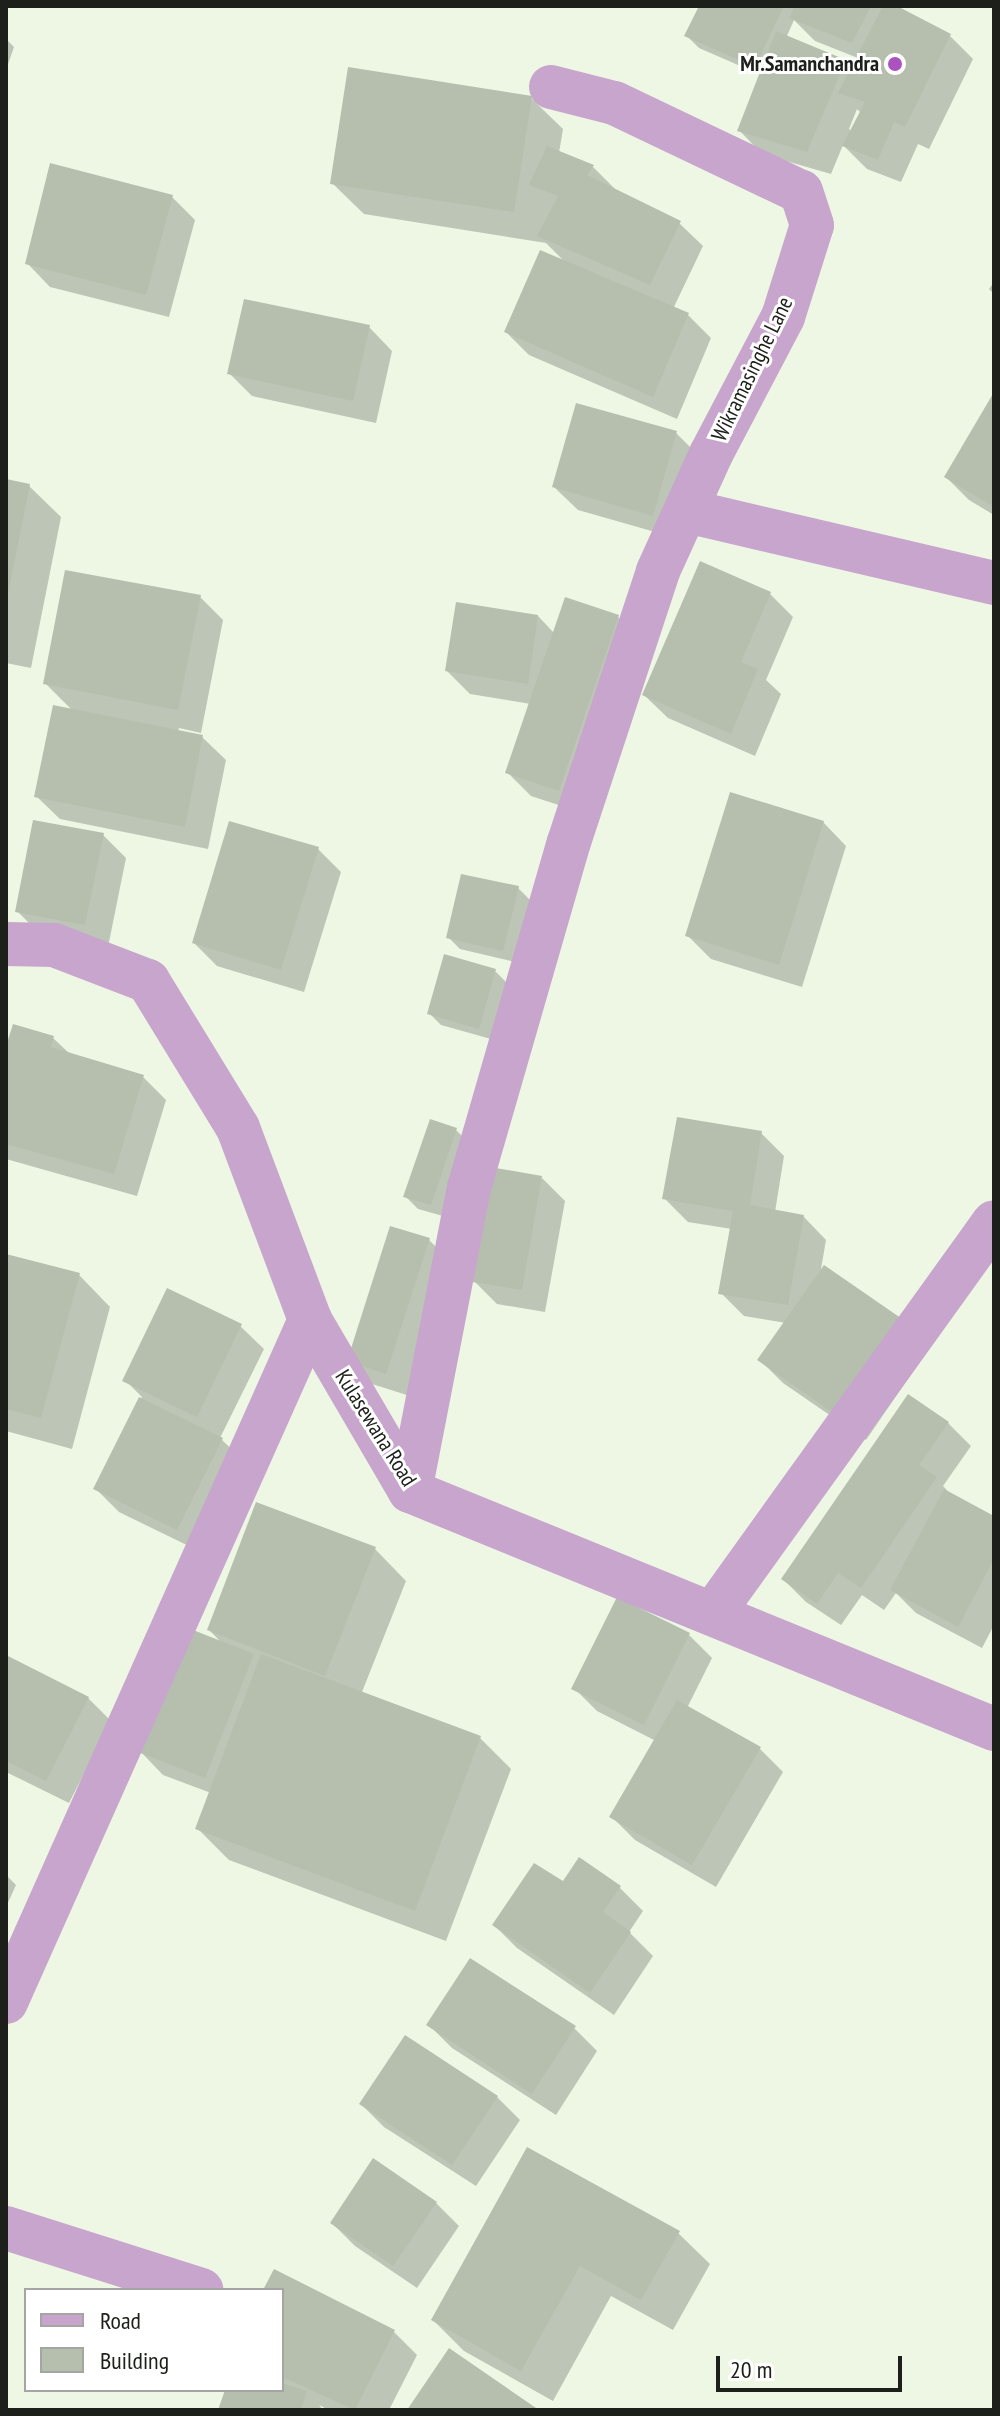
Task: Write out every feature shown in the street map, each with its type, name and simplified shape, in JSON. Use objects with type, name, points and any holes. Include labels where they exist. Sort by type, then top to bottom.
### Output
[{"type":"street","name":"Wikramasinghe Lane","points":[[410,1491],[469,1188],[569,842],[658,571],[711,454],[783,317],[812,225],[801,192],[614,103],[551,87]]},
{"type":"street","points":[[687,511],[994,583]]},
{"type":"street","name":"Kulasewana Road","points":[[6,944],[54,945],[148,981],[238,1128],[310,1320],[410,1491],[994,1729]]},
{"type":"street","points":[[713,1613],[994,1222]]},
{"type":"street","points":[[6,2002],[310,1320]]},
{"type":"street","points":[[6,2228],[195,2288]]},
{"type":"building","points":[[699,6],[784,6],[755,67],[684,36]]},
{"type":"building","points":[[795,6],[871,6],[852,43],[789,18]]},
{"type":"building","name":"Mr.Samanchandra","points":[[883,6],[897,6],[951,34],[905,127],[894,122],[878,160],[842,146],[865,102],[838,93]]},
{"type":"building","points":[[776,31],[846,60],[807,152],[737,131]]},
{"type":"building","points":[[348,67],[532,96],[514,212],[330,184]]},
{"type":"building","points":[[547,146],[594,165],[587,175],[681,221],[650,285],[537,236],[558,196],[529,185]]},
{"type":"building","points":[[50,163],[173,195],[146,295],[25,264]]},
{"type":"building","points":[[540,250],[689,313],[653,397],[504,332]]},
{"type":"building","points":[[244,299],[370,325],[353,401],[227,374]]},
{"type":"building","points":[[994,392],[994,507],[944,477]]},
{"type":"building","points":[[576,403],[677,431],[653,516],[552,487]]},
{"type":"building","points":[[6,479],[30,484],[7,599],[6,599]]},
{"type":"building","points":[[700,561],[771,592],[741,662],[758,669],[731,734],[642,695]]},
{"type":"building","points":[[65,570],[201,595],[178,710],[43,684]]},
{"type":"building","points":[[565,597],[619,615],[559,791],[505,773]]},
{"type":"building","points":[[456,602],[538,615],[528,684],[445,671]]},
{"type":"building","points":[[53,705],[203,735],[185,827],[34,797]]},
{"type":"building","points":[[730,792],[824,821],[779,965],[685,936]]},
{"type":"building","points":[[33,820],[104,833],[85,925],[15,912]]},
{"type":"building","points":[[229,821],[319,847],[281,970],[192,943]]},
{"type":"building","points":[[461,874],[519,886],[503,951],[446,938]]},
{"type":"building","points":[[444,954],[496,969],[479,1029],[427,1014]]},
{"type":"building","points":[[13,1024],[54,1036],[51,1047],[144,1075],[114,1174],[6,1144],[6,1046]]},
{"type":"building","points":[[677,1117],[762,1131],[750,1205],[804,1215],[788,1305],[718,1294],[733,1211],[662,1199]]},
{"type":"building","points":[[430,1119],[457,1128],[431,1205],[403,1197]]},
{"type":"building","points":[[490,1167],[542,1176],[522,1290],[472,1282]]},
{"type":"building","points":[[390,1226],[430,1238],[386,1374],[347,1361]]},
{"type":"building","points":[[6,1254],[80,1273],[41,1418],[6,1409]]},
{"type":"building","points":[[824,1265],[908,1323],[842,1419],[757,1360]]},
{"type":"building","points":[[167,1288],[242,1324],[197,1417],[122,1381]]},
{"type":"building","points":[[908,1394],[949,1422],[919,1465],[937,1477],[861,1588],[838,1573],[817,1604],[781,1579]]},
{"type":"building","points":[[139,1397],[223,1438],[177,1530],[93,1489]]},
{"type":"building","points":[[944,1489],[994,1516],[994,1559],[958,1627],[890,1590]]},
{"type":"building","points":[[256,1502],[376,1547],[325,1676],[207,1630]]},
{"type":"building","points":[[617,1597],[690,1633],[644,1725],[571,1689]]},
{"type":"building","points":[[188,1628],[254,1654],[205,1778],[138,1752]]},
{"type":"building","points":[[261,1654],[481,1736],[415,1911],[195,1829]]},
{"type":"building","points":[[6,1655],[89,1697],[46,1781],[6,1761]]},
{"type":"building","points":[[677,1700],[761,1747],[692,1865],[609,1817]]},
{"type":"building","points":[[579,1857],[621,1886],[603,1912],[631,1932],[590,1993],[492,1925],[534,1863],[563,1881]]},
{"type":"building","points":[[470,1958],[576,2026],[532,2094],[426,2025]]},
{"type":"building","points":[[405,2035],[498,2096],[452,2165],[359,2104]]},
{"type":"building","points":[[527,2147],[680,2231],[641,2300],[580,2266],[521,2371],[431,2320]]},
{"type":"building","points":[[373,2158],[437,2202],[393,2266],[330,2223]]},
{"type":"building","points":[[274,2269],[395,2330],[355,2410],[284,2378],[284,2288],[264,2288]]},
{"type":"building","points":[[449,2348],[539,2410],[407,2410]]},
{"type":"building","points":[[284,2384],[307,2391],[301,2410],[218,2410],[224,2392],[284,2392]]},
{"type":"place","name":"Mr.Samanchandra","points":[[895,64]]}]
